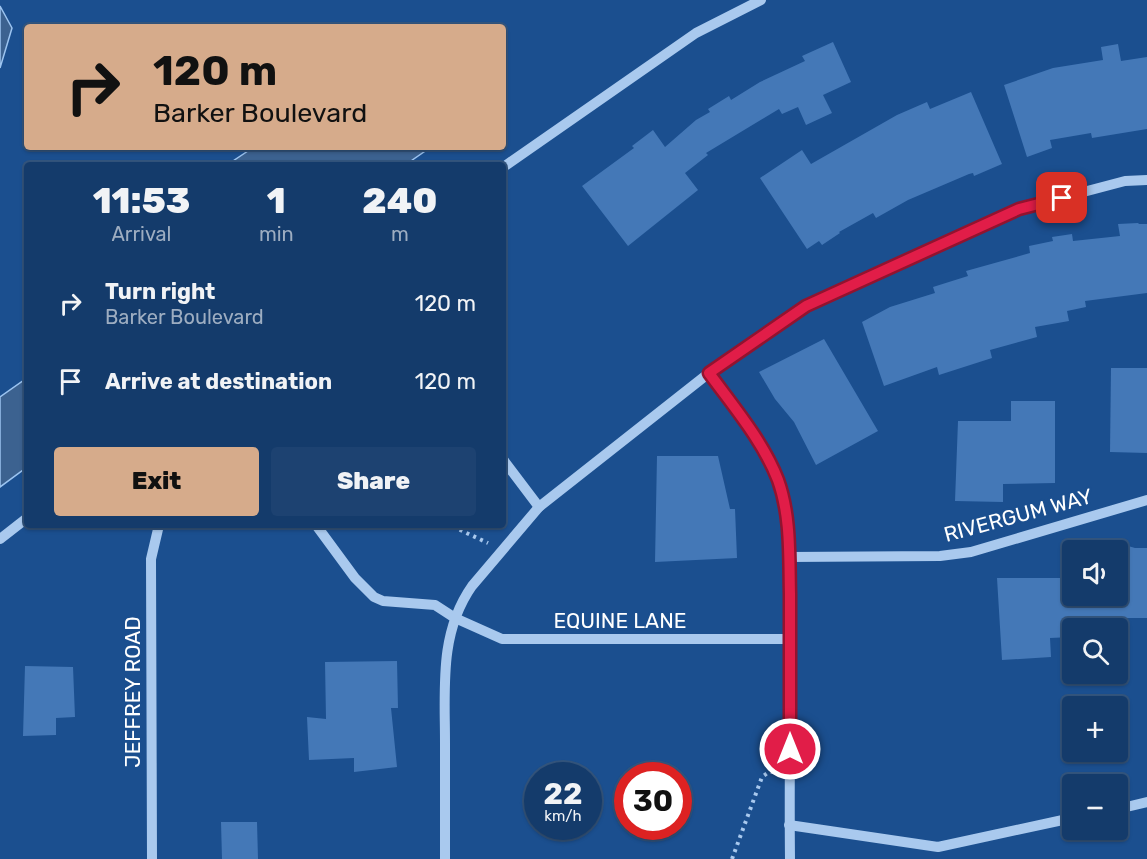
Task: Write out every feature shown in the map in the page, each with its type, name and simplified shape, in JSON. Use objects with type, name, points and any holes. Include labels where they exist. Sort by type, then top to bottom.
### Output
[{"type":"street","points":[[506,165],[696,33],[761,0]]},
{"type":"street","points":[[445,859],[445,663],[449,635],[464,598],[472,586],[539,507],[709,373],[806,306],[1019,209],[1125,181],[1147,180]]},
{"type":"street","points":[[709,373],[745,423],[777,479],[787,522],[790,639],[790,859]]},
{"type":"street","points":[[506,463],[539,507]]},
{"type":"street","name":"RIVERGUM WAY","points":[[789,557],[940,556],[971,552],[1147,500]]},
{"type":"street","points":[[0,539],[24,520]]},
{"type":"street","name":"JEFFREY ROAD","points":[[152,859],[151,559],[158,528]]},
{"type":"street","name":"EQUINE LANE","points":[[318,528],[355,578],[374,597],[383,601],[435,605],[455,618],[502,639],[790,639]]},
{"type":"street","points":[[1128,806],[1147,802]]},
{"type":"street","points":[[789,825],[938,847],[1062,820]]},
{"type":"path","points":[[456,528],[502,549]]},
{"type":"path","points":[[732,859],[762,777],[769,772],[790,772]]},
{"type":"water","points":[[0,6],[12,28],[0,68]]},
{"type":"water","points":[[250,150],[427,150],[409,162],[232,162]]},
{"type":"water","points":[[24,380],[24,469],[0,487],[0,397]]},
{"type":"building","points":[[833,42],[851,82],[823,95],[832,113],[806,125],[798,107],[782,114],[779,109],[706,153],[708,155],[685,173],[698,190],[628,246],[582,186],[634,148],[632,146],[653,130],[665,147],[696,120],[710,112],[708,109],[729,96],[731,100],[760,82],[805,61],[802,56]]},
{"type":"building","points":[[1118,44],[1121,61],[1147,57],[1147,129],[1092,138],[1091,133],[1050,140],[1052,148],[1027,157],[1004,85],[1053,68],[1103,60],[1101,47]]},
{"type":"building","points":[[971,92],[1002,164],[974,176],[973,173],[969,174],[908,200],[876,218],[873,213],[839,232],[822,245],[819,241],[807,249],[760,178],[802,150],[811,164],[897,115],[927,102],[930,109]]},
{"type":"building","points":[[1118,224],[1147,224],[1147,293],[1085,301],[1086,307],[1067,311],[1069,321],[1035,327],[1037,337],[990,350],[992,358],[939,375],[937,367],[884,386],[862,322],[890,307],[935,293],[933,287],[968,276],[966,271],[1030,253],[1029,246],[1053,241],[1052,237],[1072,234],[1073,241],[1120,236]]},
{"type":"building","points":[[824,339],[878,431],[816,465],[794,422],[775,399],[759,372]]},
{"type":"building","points":[[1111,368],[1147,368],[1147,453],[1110,452]]},
{"type":"building","points":[[1011,401],[1055,401],[1055,483],[1003,484],[1003,502],[955,501],[958,421],[1011,421]]},
{"type":"building","points":[[657,456],[718,456],[730,509],[735,509],[737,558],[655,562]]},
{"type":"building","points":[[1128,546],[1147,548],[1147,618],[1062,618],[1062,637],[1050,638],[1051,657],[1002,660],[997,578],[1062,578],[1062,606],[1128,606]]},
{"type":"building","points":[[397,661],[398,708],[391,708],[397,767],[354,772],[354,758],[309,760],[307,717],[326,719],[325,662]]},
{"type":"building","points":[[25,666],[73,667],[75,717],[56,718],[56,735],[23,736]]},
{"type":"building","points":[[221,822],[257,822],[258,859],[222,859]]},
{"type":"route","points":[[790,749],[789,557],[787,522],[781,492],[761,448],[709,373],[806,306],[1019,209],[1062,198]]}]
